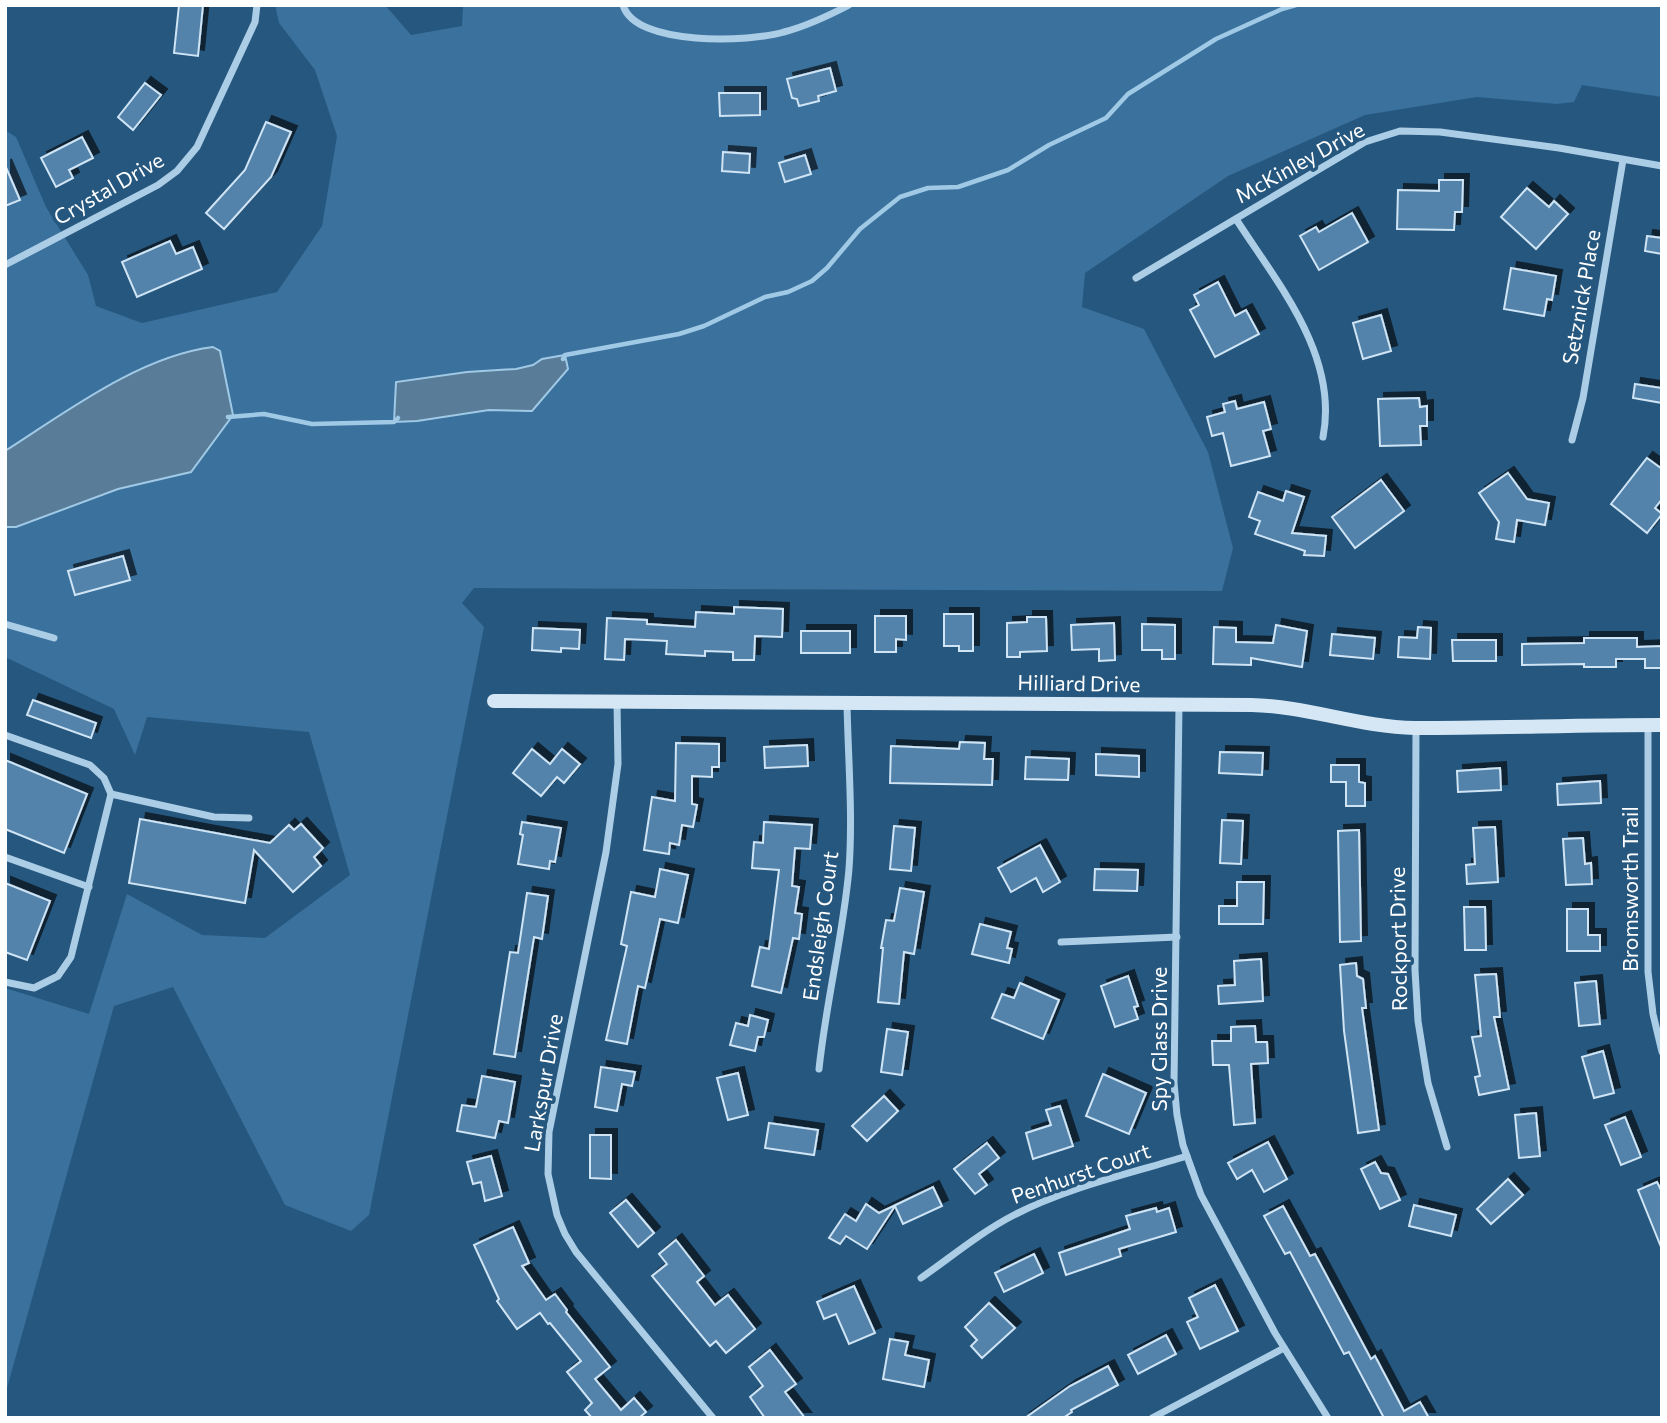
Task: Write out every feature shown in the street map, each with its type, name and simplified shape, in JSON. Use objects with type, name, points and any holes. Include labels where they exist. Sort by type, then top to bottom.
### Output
[{"type":"street","name":"Crystal Drive","points":[[5,265],[158,186],[185,164],[197,147],[255,22],[257,5]]},
{"type":"street","points":[[623,5],[632,20],[644,28],[703,39],[762,37],[813,23],[849,5]]},
{"type":"street","name":"McKinley Drive","points":[[1136,278],[1365,142],[1400,131],[1440,132],[1662,166]]},
{"type":"street","name":"Setznick Place","points":[[1572,439],[1583,398],[1623,160]]},
{"type":"street","points":[[1236,219],[1302,323],[1326,393],[1327,415],[1323,437]]},
{"type":"street","points":[[5,624],[54,638]]},
{"type":"street","name":"Hilliard Drive","points":[[494,701],[1282,706],[1367,724],[1416,727],[1655,725]]},
{"type":"street","name":"Endsleigh Court","points":[[819,1069],[849,869],[847,702]]},
{"type":"street","name":"Larkspur Drive","points":[[617,703],[618,765],[606,852],[549,1132],[548,1174],[557,1215],[576,1252],[713,1418]]},
{"type":"street","name":"Spy Glass Drive","points":[[1180,706],[1174,1083],[1177,1115],[1187,1156],[1201,1195],[1284,1348],[1328,1418]]},
{"type":"street","name":"Bromsworth Trail","points":[[1655,725],[1648,972],[1653,1014],[1662,1052]]},
{"type":"street","name":"Rockport Drive","points":[[1416,727],[1418,1021],[1428,1083],[1447,1147]]},
{"type":"street","points":[[5,736],[90,765],[104,778],[111,794],[71,957],[58,976],[34,988],[5,982]]},
{"type":"street","points":[[111,794],[214,817],[249,818]]},
{"type":"street","points":[[5,857],[89,887]]},
{"type":"street","points":[[1061,942],[1177,937]]},
{"type":"street","name":"Penhurst Court","points":[[921,1278],[992,1228],[1026,1209],[1187,1156]]},
{"type":"street","points":[[1152,1418],[1284,1348]]},
{"type":"shaded area","points":[[275,5],[385,5],[411,35],[462,26],[463,5],[1662,5],[1662,97],[1582,85],[1574,102],[1557,104],[1477,97],[1365,115],[1228,176],[1085,273],[1082,307],[1144,329],[1208,452],[1233,548],[1222,591],[474,588],[462,603],[484,627],[369,1215],[351,1231],[285,1205],[173,987],[114,1006],[5,1395],[5,988],[89,1014],[127,894],[202,935],[265,938],[350,875],[309,732],[147,717],[135,755],[114,709],[5,657],[5,130],[16,137],[46,207],[88,275],[96,306],[142,323],[277,292],[322,226],[337,136],[315,70],[279,23]]},
{"type":"shaded area","points":[[213,347],[220,351],[233,415],[191,472],[118,489],[16,527],[5,527],[5,451],[78,403],[131,374],[186,352]]},
{"type":"shaded area","points":[[565,355],[568,369],[532,411],[489,410],[394,422],[396,382],[467,372],[516,369],[533,365],[542,359]]},
{"type":"building","points":[[179,5],[203,5],[198,56],[174,53]]},
{"type":"building","points":[[830,68],[836,91],[818,96],[819,101],[799,106],[797,99],[792,98],[787,79]]},
{"type":"building","points":[[145,83],[161,95],[133,130],[118,117]]},
{"type":"building","points":[[719,93],[760,93],[760,115],[720,116]]},
{"type":"building","points":[[266,122],[291,132],[271,177],[224,229],[206,213],[245,170]]},
{"type":"building","points":[[82,137],[93,158],[69,170],[73,178],[56,187],[41,158]]},
{"type":"building","points":[[723,152],[750,154],[749,173],[722,171]]},
{"type":"building","points":[[805,155],[811,174],[785,182],[779,163]]},
{"type":"building","points":[[5,165],[20,200],[5,206]]},
{"type":"building","points":[[1439,180],[1463,180],[1462,212],[1455,212],[1454,230],[1397,229],[1398,190],[1439,191]]},
{"type":"building","points":[[1527,188],[1549,207],[1554,201],[1568,214],[1536,249],[1501,217]]},
{"type":"building","points":[[1352,213],[1368,242],[1319,270],[1300,236],[1316,227],[1319,232]]},
{"type":"building","points":[[1647,236],[1662,238],[1662,254],[1645,251]]},
{"type":"building","points":[[170,241],[176,254],[193,247],[202,269],[137,297],[122,262]]},
{"type":"building","points":[[1511,268],[1556,276],[1552,300],[1547,299],[1544,316],[1504,309]]},
{"type":"building","points":[[1218,282],[1235,316],[1246,310],[1259,334],[1215,357],[1190,310],[1199,305],[1194,295]]},
{"type":"building","points":[[1381,315],[1391,351],[1363,359],[1353,323]]},
{"type":"building","points":[[1635,384],[1662,388],[1662,403],[1633,398]]},
{"type":"building","points":[[1419,398],[1420,407],[1427,406],[1427,426],[1420,426],[1421,445],[1380,446],[1378,399]]},
{"type":"building","points":[[1235,401],[1237,409],[1264,402],[1271,429],[1263,431],[1270,456],[1231,466],[1223,433],[1212,436],[1207,417],[1225,412],[1223,404]]},
{"type":"building","points":[[1647,458],[1662,469],[1662,499],[1655,508],[1662,514],[1647,533],[1611,504]]},
{"type":"building","points":[[1508,473],[1527,499],[1549,503],[1545,525],[1517,520],[1514,542],[1496,539],[1499,522],[1479,493]]},
{"type":"building","points":[[1381,480],[1404,511],[1355,548],[1332,517]]},
{"type":"building","points":[[1286,491],[1304,497],[1292,533],[1326,536],[1324,556],[1304,555],[1305,551],[1255,534],[1260,521],[1249,517],[1258,492],[1283,501]]},
{"type":"building","points":[[123,556],[130,580],[75,595],[68,571]]},
{"type":"building","points":[[734,607],[783,609],[782,637],[755,636],[754,660],[733,660],[733,652],[705,651],[705,656],[666,654],[667,641],[625,639],[624,660],[605,659],[607,618],[695,627],[696,612],[734,614]]},
{"type":"building","points":[[944,614],[973,614],[973,651],[959,651],[959,646],[944,646]]},
{"type":"building","points":[[875,616],[906,616],[906,640],[896,639],[896,652],[875,652]]},
{"type":"building","points":[[1027,617],[1046,617],[1047,651],[1020,652],[1020,657],[1007,657],[1007,623],[1027,622]]},
{"type":"building","points":[[1114,623],[1115,660],[1099,661],[1099,649],[1072,650],[1071,625]]},
{"type":"building","points":[[1142,624],[1175,625],[1175,659],[1162,659],[1162,650],[1142,650]]},
{"type":"building","points":[[1276,625],[1307,631],[1302,667],[1251,658],[1251,665],[1213,664],[1214,627],[1236,628],[1236,642],[1273,643]]},
{"type":"building","points":[[1418,627],[1431,628],[1430,659],[1398,657],[1399,637],[1417,638]]},
{"type":"building","points":[[533,628],[580,630],[579,649],[561,648],[561,652],[532,650]]},
{"type":"building","points":[[801,631],[850,631],[850,653],[801,653]]},
{"type":"building","points":[[1332,634],[1375,638],[1373,659],[1330,655]]},
{"type":"building","points":[[1584,638],[1637,638],[1637,647],[1662,646],[1662,668],[1645,668],[1645,659],[1616,659],[1616,667],[1584,667],[1584,664],[1522,665],[1522,644],[1584,643]]},
{"type":"building","points":[[1452,640],[1496,640],[1496,661],[1453,661]]},
{"type":"building","points":[[33,700],[96,723],[91,738],[27,715]]},
{"type":"building","points":[[960,742],[985,743],[984,759],[993,759],[992,785],[890,783],[891,746],[959,749]]},
{"type":"building","points":[[676,743],[719,744],[719,767],[712,767],[712,777],[692,776],[692,804],[697,805],[693,827],[682,825],[679,845],[670,843],[669,854],[644,850],[652,797],[675,801]]},
{"type":"building","points":[[807,745],[808,766],[765,768],[764,747]]},
{"type":"building","points":[[532,749],[550,764],[562,749],[580,764],[564,783],[557,777],[541,796],[513,773]]},
{"type":"building","points":[[1220,752],[1263,753],[1262,775],[1219,773]]},
{"type":"building","points":[[1096,754],[1139,756],[1139,777],[1096,775]]},
{"type":"building","points":[[1026,757],[1069,759],[1068,780],[1025,779]]},
{"type":"building","points":[[5,760],[87,794],[64,853],[5,829]]},
{"type":"building","points":[[1331,765],[1359,765],[1359,782],[1365,783],[1365,806],[1346,806],[1346,782],[1331,782]]},
{"type":"building","points":[[1500,768],[1501,790],[1458,792],[1457,771]]},
{"type":"building","points":[[1600,781],[1601,803],[1558,805],[1557,784]]},
{"type":"building","points":[[140,819],[270,843],[289,825],[294,830],[301,824],[323,848],[314,857],[321,866],[293,892],[254,850],[245,903],[129,883]]},
{"type":"building","points":[[1222,820],[1243,821],[1241,864],[1220,863]]},
{"type":"building","points":[[522,822],[561,828],[555,862],[550,861],[549,869],[518,864],[523,835],[520,834]]},
{"type":"building","points":[[764,822],[812,825],[810,849],[795,848],[792,886],[799,887],[795,913],[802,914],[799,939],[793,938],[781,993],[752,986],[760,947],[769,949],[779,870],[752,868],[754,842],[763,843]]},
{"type":"building","points":[[894,826],[915,828],[911,871],[890,869]]},
{"type":"building","points":[[1495,827],[1498,882],[1467,884],[1466,865],[1475,864],[1473,828]]},
{"type":"building","points":[[1359,830],[1361,941],[1340,942],[1338,831]]},
{"type":"building","points":[[1583,838],[1585,864],[1591,863],[1592,884],[1566,885],[1563,839]]},
{"type":"building","points":[[1040,845],[1060,882],[1043,892],[1036,878],[1011,892],[998,868]]},
{"type":"building","points":[[660,869],[688,875],[678,923],[660,919],[645,988],[638,986],[627,1044],[606,1040],[627,946],[621,944],[631,892],[655,897]]},
{"type":"building","points":[[1095,869],[1138,870],[1137,891],[1094,890]]},
{"type":"building","points":[[1237,882],[1264,882],[1263,924],[1219,924],[1219,906],[1237,906]]},
{"type":"building","points":[[5,883],[50,901],[27,960],[5,952]]},
{"type":"building","points":[[900,888],[924,892],[914,954],[904,952],[899,1004],[878,1002],[881,948],[886,920],[894,921]]},
{"type":"building","points":[[527,893],[548,896],[542,939],[534,937],[515,1057],[494,1054],[510,952],[518,953]]},
{"type":"building","points":[[1464,907],[1485,907],[1486,950],[1465,950]]},
{"type":"building","points":[[1567,909],[1588,909],[1588,935],[1600,935],[1600,951],[1567,951]]},
{"type":"building","points":[[980,924],[1011,932],[1007,948],[1012,949],[1009,963],[972,954]]},
{"type":"building","points":[[1261,959],[1263,1001],[1219,1004],[1218,986],[1235,985],[1234,961]]},
{"type":"building","points":[[1356,963],[1357,976],[1363,979],[1366,1008],[1362,1008],[1379,1130],[1358,1133],[1344,1031],[1340,965]]},
{"type":"building","points":[[1496,974],[1500,1017],[1494,1017],[1509,1089],[1479,1095],[1475,1077],[1480,1076],[1472,1037],[1481,1036],[1475,975]]},
{"type":"building","points":[[1128,976],[1138,1006],[1134,1007],[1138,1019],[1115,1027],[1101,986]]},
{"type":"building","points":[[1596,981],[1600,1024],[1579,1026],[1575,983]]},
{"type":"building","points":[[1020,983],[1059,1000],[1043,1039],[992,1018],[1002,994],[1014,998]]},
{"type":"building","points":[[750,1015],[768,1020],[764,1037],[758,1037],[755,1051],[730,1045],[736,1023],[748,1026]]},
{"type":"building","points":[[1255,1026],[1256,1042],[1267,1042],[1268,1063],[1251,1064],[1255,1123],[1234,1125],[1229,1065],[1213,1065],[1212,1041],[1231,1041],[1231,1027]]},
{"type":"building","points":[[887,1029],[908,1032],[902,1075],[881,1072]]},
{"type":"building","points":[[1603,1051],[1614,1093],[1594,1098],[1582,1057]]},
{"type":"building","points":[[601,1067],[635,1072],[632,1086],[622,1084],[617,1111],[595,1107]]},
{"type":"building","points":[[738,1073],[748,1115],[728,1120],[717,1078]]},
{"type":"building","points":[[1103,1074],[1146,1093],[1129,1134],[1086,1116]]},
{"type":"building","points":[[482,1076],[515,1082],[508,1123],[499,1121],[495,1138],[457,1131],[462,1105],[476,1107]]},
{"type":"building","points":[[884,1096],[898,1111],[867,1141],[852,1126]]},
{"type":"building","points":[[1060,1106],[1073,1146],[1033,1159],[1026,1133],[1051,1125],[1046,1110]]},
{"type":"building","points":[[1536,1113],[1540,1156],[1519,1158],[1515,1115]]},
{"type":"building","points":[[1625,1117],[1641,1157],[1621,1165],[1605,1125]]},
{"type":"building","points":[[769,1123],[818,1130],[814,1155],[765,1148]]},
{"type":"building","points":[[590,1135],[611,1135],[611,1179],[590,1178]]},
{"type":"building","points":[[1268,1142],[1287,1179],[1264,1192],[1252,1170],[1237,1179],[1228,1163]]},
{"type":"building","points":[[987,1143],[999,1158],[979,1174],[987,1185],[975,1194],[954,1169]]},
{"type":"building","points":[[491,1156],[502,1196],[485,1201],[481,1182],[473,1184],[467,1162]]},
{"type":"building","points":[[1375,1162],[1381,1173],[1388,1174],[1400,1200],[1380,1209],[1361,1169]]},
{"type":"building","points":[[1508,1179],[1523,1195],[1491,1224],[1477,1209]]},
{"type":"building","points":[[1657,1182],[1662,1192],[1661,1247],[1638,1190]]},
{"type":"building","points":[[933,1187],[942,1206],[903,1224],[895,1206],[867,1249],[846,1236],[840,1244],[829,1238],[845,1214],[856,1221],[866,1204],[879,1213]]},
{"type":"building","points":[[626,1200],[654,1233],[638,1247],[610,1213]]},
{"type":"building","points":[[1414,1205],[1456,1215],[1451,1236],[1409,1226]]},
{"type":"building","points":[[1283,1206],[1310,1256],[1315,1254],[1371,1359],[1375,1356],[1404,1411],[1420,1402],[1429,1418],[1384,1418],[1349,1352],[1344,1354],[1290,1252],[1285,1254],[1264,1216]]},
{"type":"building","points":[[1156,1208],[1157,1212],[1169,1208],[1176,1232],[1119,1249],[1121,1256],[1066,1275],[1059,1253],[1130,1229],[1126,1216]]},
{"type":"building","points":[[513,1227],[529,1263],[522,1266],[546,1300],[555,1294],[610,1367],[595,1379],[621,1410],[634,1398],[646,1412],[639,1418],[592,1418],[585,1410],[592,1403],[567,1372],[581,1361],[540,1313],[517,1329],[497,1301],[499,1299],[474,1245]]},
{"type":"building","points":[[676,1240],[704,1276],[697,1282],[715,1305],[728,1295],[755,1329],[726,1353],[716,1341],[710,1346],[652,1276],[667,1264],[659,1254]]},
{"type":"building","points":[[1034,1254],[1043,1273],[1004,1292],[995,1273]]},
{"type":"building","points":[[1215,1285],[1238,1331],[1200,1349],[1187,1322],[1198,1317],[1189,1298]]},
{"type":"building","points":[[854,1286],[875,1333],[849,1344],[836,1314],[824,1319],[817,1302]]},
{"type":"building","points":[[989,1303],[1015,1328],[982,1358],[971,1346],[977,1340],[965,1327]]},
{"type":"building","points":[[1166,1335],[1176,1354],[1138,1374],[1128,1355]]},
{"type":"building","points":[[890,1339],[908,1342],[905,1355],[929,1360],[924,1387],[883,1379]]},
{"type":"building","points":[[770,1350],[796,1384],[785,1392],[805,1418],[765,1418],[750,1397],[763,1386],[749,1367]]},
{"type":"building","points":[[1108,1366],[1118,1385],[1071,1410],[1072,1412],[1063,1418],[1025,1418],[1070,1386]]},
{"type":"waterway","points":[[563,359],[565,355],[679,334],[704,326],[765,297],[788,292],[812,281],[827,268],[860,229],[900,197],[928,188],[958,187],[1008,170],[1049,145],[1106,118],[1128,94],[1216,39],[1296,5]]},
{"type":"waterway","points":[[228,417],[264,414],[312,424],[394,422],[398,418]]}]
